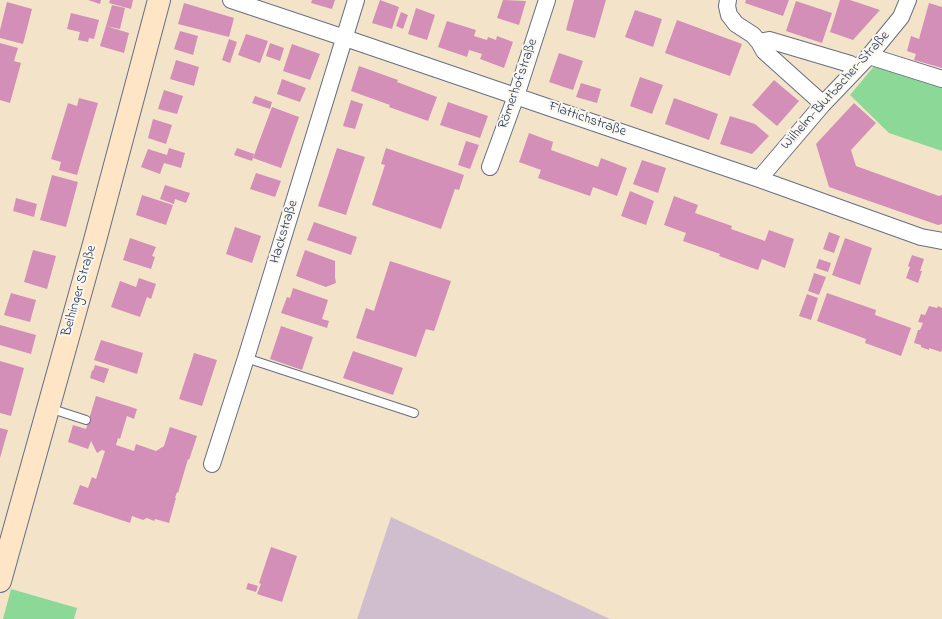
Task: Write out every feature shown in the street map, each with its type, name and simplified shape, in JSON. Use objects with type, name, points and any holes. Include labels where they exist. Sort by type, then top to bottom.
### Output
[{"type":"main road","name":"Beihinger Straße","points":[[0,581],[96,236],[159,0]]},
{"type":"street","name":"Flattichstraße","points":[[231,0],[759,179],[921,238],[942,241]]},
{"type":"street","name":"Hackstraße","points":[[212,464],[356,0]]},
{"type":"street","name":"Römerhofstraße","points":[[490,168],[548,0]]},
{"type":"street","points":[[728,0],[727,6],[729,15],[736,24],[753,35],[764,51],[823,104]]},
{"type":"street","name":"Wilhelm-Blutbacher-Straße","points":[[759,179],[823,104],[869,56],[901,17],[908,0]]},
{"type":"street","points":[[759,42],[769,40],[850,64],[857,68]]},
{"type":"street","points":[[869,56],[942,79]]},
{"type":"lane","points":[[246,358],[414,413]]},
{"type":"lane","points":[[48,408],[86,420]]},
{"type":"shaded area","points":[[391,517],[610,619],[357,619]]},
{"type":"green space","points":[[876,64],[942,84],[942,151],[889,133],[850,95]]},
{"type":"green space","points":[[11,589],[77,608],[74,619],[3,619]]},
{"type":"building","points":[[88,0],[101,0],[100,4]]},
{"type":"building","points":[[110,0],[133,0],[131,9],[109,3]]},
{"type":"building","points":[[312,0],[335,0],[332,9],[311,3]]},
{"type":"building","points":[[380,0],[399,7],[392,29],[372,23]]},
{"type":"building","points":[[503,0],[526,1],[519,25],[497,18]]},
{"type":"building","points":[[574,0],[606,0],[595,38],[566,30]]},
{"type":"building","points":[[746,0],[789,0],[783,16],[745,3]]},
{"type":"building","points":[[840,0],[850,0],[880,10],[853,40],[830,32]]},
{"type":"building","points":[[796,1],[832,13],[822,43],[786,31]]},
{"type":"building","points":[[7,2],[32,9],[23,44],[0,38],[0,30]]},
{"type":"building","points":[[184,3],[234,18],[229,37],[178,24]]},
{"type":"building","points":[[929,3],[942,7],[942,68],[914,60],[916,54],[907,51],[911,36],[919,39]]},
{"type":"building","points":[[112,5],[125,8],[120,29],[106,26]]},
{"type":"building","points":[[416,8],[435,15],[427,40],[408,34]]},
{"type":"building","points":[[635,10],[662,19],[653,47],[625,37]]},
{"type":"building","points":[[401,12],[408,15],[403,29],[396,26]]},
{"type":"building","points":[[71,13],[99,20],[94,39],[89,38],[88,42],[78,40],[80,32],[67,29]]},
{"type":"building","points":[[677,20],[742,44],[730,76],[665,53]]},
{"type":"building","points":[[447,21],[476,30],[474,36],[487,40],[488,37],[496,40],[497,36],[513,42],[504,68],[480,59],[482,54],[469,50],[467,57],[438,47]]},
{"type":"building","points":[[106,26],[129,33],[124,53],[100,46]]},
{"type":"building","points":[[180,31],[198,36],[193,55],[174,49]]},
{"type":"building","points":[[246,34],[268,41],[260,63],[238,55]]},
{"type":"building","points":[[229,39],[237,42],[230,63],[222,60]]},
{"type":"building","points":[[0,43],[18,48],[14,61],[21,63],[10,103],[0,100]]},
{"type":"building","points":[[270,43],[284,48],[280,61],[266,56]]},
{"type":"building","points":[[292,44],[320,54],[310,80],[283,71]]},
{"type":"building","points":[[559,53],[583,61],[573,90],[549,82]]},
{"type":"building","points":[[176,60],[199,67],[194,86],[170,79]]},
{"type":"building","points":[[359,66],[398,80],[397,82],[437,97],[428,121],[351,91]]},
{"type":"building","points":[[640,77],[663,85],[652,114],[630,106]]},
{"type":"building","points":[[282,79],[306,88],[300,102],[277,94]]},
{"type":"building","points":[[774,80],[799,101],[777,126],[752,105]]},
{"type":"building","points":[[581,83],[601,89],[597,103],[576,97]]},
{"type":"building","points":[[164,90],[183,96],[177,114],[158,109]]},
{"type":"building","points":[[255,96],[272,102],[270,109],[252,103]]},
{"type":"building","points":[[79,98],[98,103],[77,175],[59,170],[61,162],[51,159],[68,103],[77,106]]},
{"type":"building","points":[[674,98],[718,114],[709,140],[665,124]]},
{"type":"building","points":[[351,100],[363,104],[355,129],[343,126]]},
{"type":"building","points":[[448,102],[488,116],[480,138],[440,125]]},
{"type":"building","points":[[854,103],[876,123],[851,150],[856,166],[939,196],[942,195],[942,224],[938,225],[829,187],[816,144]]},
{"type":"building","points":[[272,107],[299,117],[281,168],[253,158]]},
{"type":"building","points":[[730,116],[755,124],[769,136],[752,154],[720,144]]},
{"type":"building","points":[[153,119],[172,125],[166,144],[148,138]]},
{"type":"building","points":[[529,133],[553,142],[551,150],[598,167],[601,158],[627,168],[617,196],[593,187],[590,196],[538,178],[541,170],[519,162]]},
{"type":"building","points":[[466,141],[479,145],[470,169],[458,165]]},
{"type":"building","points":[[169,148],[185,153],[181,168],[164,163],[160,174],[141,167],[148,149],[167,155]]},
{"type":"building","points":[[237,148],[254,154],[252,161],[234,155]]},
{"type":"building","points":[[337,148],[365,157],[346,215],[318,206]]},
{"type":"building","points":[[386,148],[464,175],[459,190],[455,189],[441,229],[372,205],[385,165],[381,164]]},
{"type":"building","points":[[642,160],[666,168],[658,193],[633,184]]},
{"type":"building","points":[[256,173],[281,181],[275,197],[250,189]]},
{"type":"building","points":[[52,175],[78,182],[66,227],[40,220]]},
{"type":"building","points":[[165,185],[190,193],[186,203],[175,199],[174,204],[160,199]]},
{"type":"building","points":[[630,191],[654,201],[646,225],[621,216]]},
{"type":"building","points":[[142,195],[173,205],[166,225],[136,215]]},
{"type":"building","points":[[674,196],[698,205],[695,213],[732,226],[731,229],[765,241],[769,230],[794,239],[785,268],[762,259],[758,270],[719,256],[720,254],[683,241],[686,233],[664,225]]},
{"type":"building","points":[[16,198],[37,204],[34,217],[13,211]]},
{"type":"building","points":[[314,222],[357,237],[351,255],[307,240]]},
{"type":"building","points":[[235,227],[261,236],[252,263],[226,254]]},
{"type":"building","points":[[829,232],[840,236],[834,253],[823,249]]},
{"type":"building","points":[[130,238],[156,247],[152,256],[155,257],[151,269],[123,260]]},
{"type":"building","points":[[845,238],[872,248],[860,285],[832,275]]},
{"type":"building","points":[[33,250],[56,256],[47,289],[24,282]]},
{"type":"building","points":[[305,250],[335,261],[336,283],[326,287],[296,276]]},
{"type":"building","points":[[912,255],[924,259],[918,283],[906,278]]},
{"type":"building","points":[[819,259],[831,263],[828,272],[816,268]]},
{"type":"building","points":[[390,261],[451,281],[434,331],[426,329],[416,357],[356,338],[366,308],[374,311]]},
{"type":"building","points":[[814,273],[826,277],[819,295],[808,291]]},
{"type":"building","points":[[139,278],[156,284],[151,299],[147,297],[140,317],[111,307],[120,281],[136,287]]},
{"type":"building","points":[[293,288],[328,300],[322,319],[329,321],[327,328],[281,313],[287,297],[290,298]]},
{"type":"building","points":[[11,293],[36,300],[30,322],[4,315]]},
{"type":"building","points":[[827,293],[876,310],[875,315],[911,328],[901,356],[865,343],[866,339],[817,321]]},
{"type":"building","points":[[807,294],[818,298],[811,320],[799,316]]},
{"type":"building","points":[[929,306],[937,308],[938,306],[942,308],[941,352],[929,348],[929,350],[914,343],[918,330],[920,330],[923,323],[918,322],[921,314],[925,315]]},
{"type":"building","points":[[0,325],[36,335],[31,354],[0,345]]},
{"type":"building","points":[[281,326],[313,337],[302,370],[270,359]]},
{"type":"building","points":[[101,340],[143,353],[137,374],[94,360]]},
{"type":"building","points":[[353,351],[403,368],[393,395],[343,378]]},
{"type":"building","points":[[194,353],[217,360],[202,406],[179,399]]},
{"type":"building","points":[[0,361],[24,368],[11,416],[0,413]]},
{"type":"building","points":[[95,365],[109,369],[104,383],[90,378]]},
{"type":"building","points":[[96,396],[137,409],[134,419],[127,416],[120,439],[118,438],[116,445],[134,451],[136,444],[156,451],[164,446],[170,427],[197,436],[175,498],[169,523],[155,519],[154,521],[147,518],[143,520],[132,516],[130,523],[73,504],[80,485],[88,488],[92,477],[96,479],[105,451],[102,450],[97,453],[91,441],[88,449],[68,442],[73,425],[86,429]]},
{"type":"building","points":[[0,428],[8,430],[0,458]]},
{"type":"building","points":[[271,547],[297,556],[282,602],[257,594],[261,584],[259,583]]},
{"type":"building","points":[[248,583],[258,586],[256,592],[246,589]]}]
